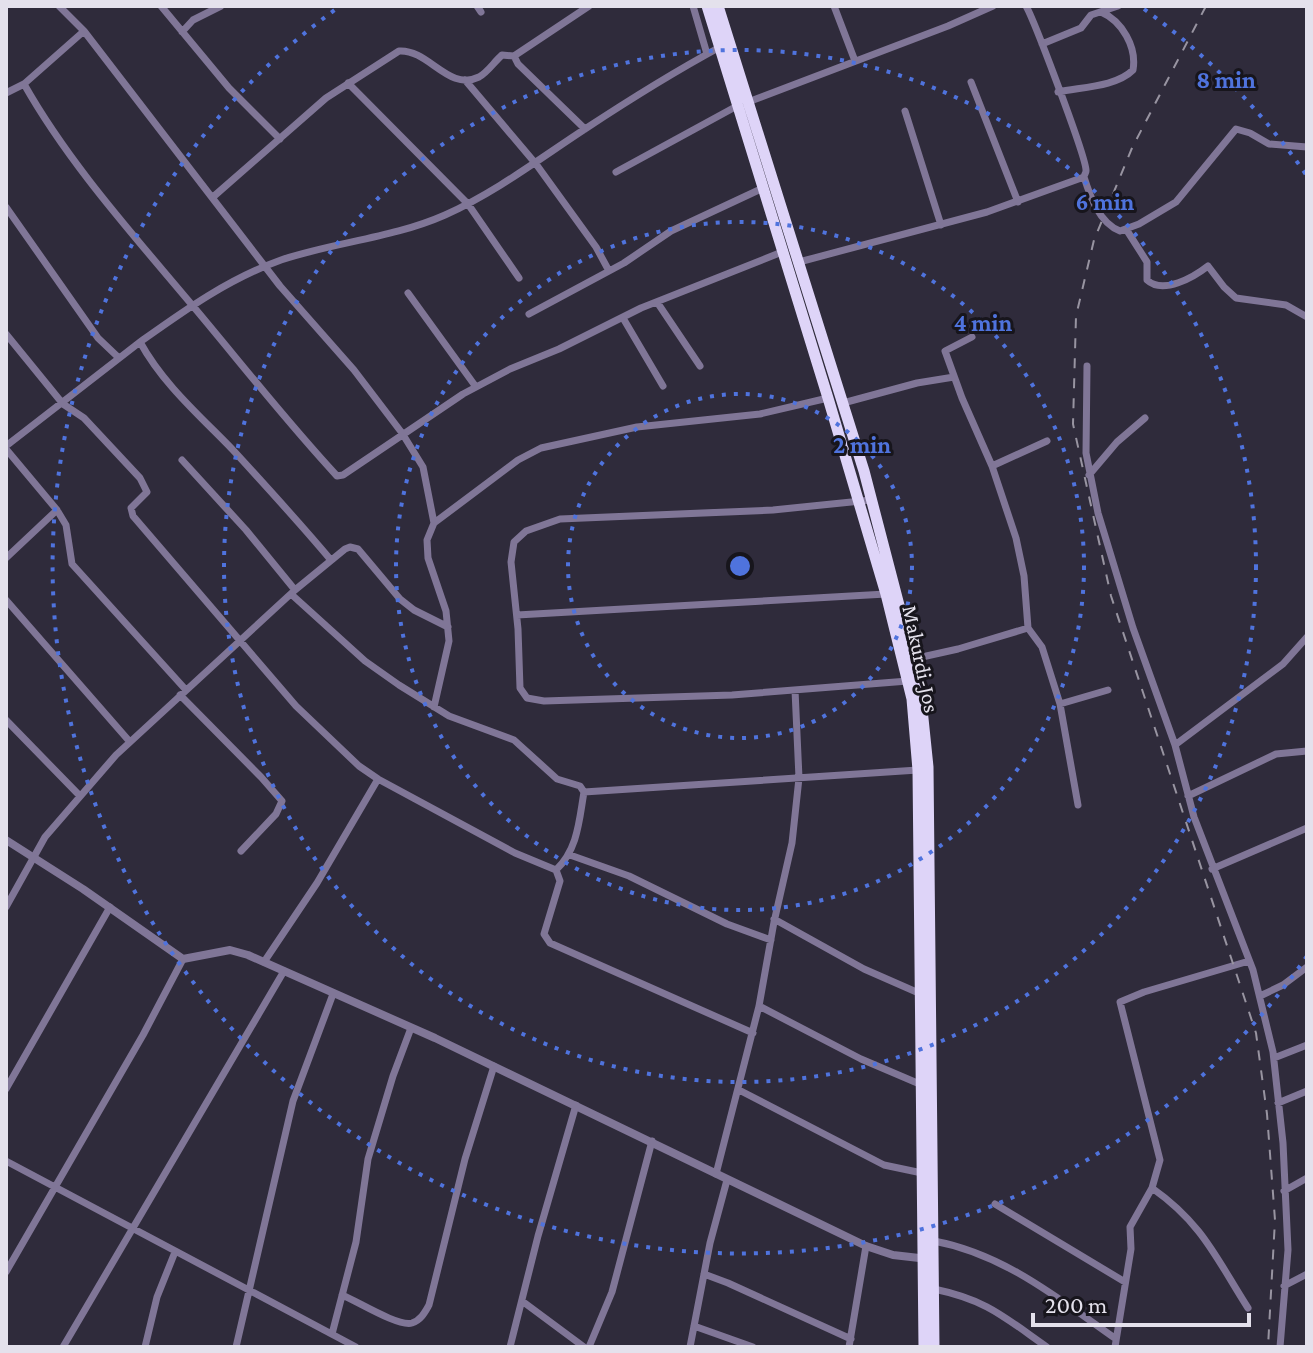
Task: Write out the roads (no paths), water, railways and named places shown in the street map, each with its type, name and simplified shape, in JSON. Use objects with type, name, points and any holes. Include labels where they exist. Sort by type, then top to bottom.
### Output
[{"type":"highway","name":"Makurdi-Jos","points":[[707,6],[799,262],[843,403],[913,659],[921,699],[928,767],[934,1241],[928,1259],[934,1289],[934,1347]]},
{"type":"highway","name":"Makurdi-Jos","points":[[718,6],[763,188],[886,594],[913,710],[918,770],[922,1173],[928,1259],[924,1347]]},
{"type":"street","points":[[59,6],[84,31],[266,267],[354,370],[402,433],[423,467],[434,523]]},
{"type":"street","points":[[161,6],[229,88],[280,139]]},
{"type":"street","points":[[182,32],[193,20],[221,6]]},
{"type":"street","points":[[213,197],[326,98],[386,58],[405,51],[421,56],[456,79],[465,80],[480,76],[502,55],[514,56],[589,6]]},
{"type":"street","points":[[693,6],[707,54]]},
{"type":"street","points":[[834,6],[855,61]]},
{"type":"street","points":[[616,172],[743,104],[993,6]]},
{"type":"street","points":[[1026,6],[1085,167],[1084,177],[1090,196],[1115,229],[1126,229],[1176,202],[1189,189],[1220,144],[1236,129],[1269,144],[1307,147]]},
{"type":"street","points":[[1042,44],[1076,31],[1091,15],[1108,10],[1124,31],[1134,58],[1133,70],[1127,76],[1058,92]]},
{"type":"street","points":[[172,20],[193,20]]},
{"type":"street","points":[[6,93],[24,84],[84,31]]},
{"type":"street","points":[[241,851],[276,814],[282,801],[72,564],[66,525],[6,447],[192,304],[237,279],[282,260],[413,227],[468,204],[720,47]]},
{"type":"street","points":[[514,56],[518,64],[585,129]]},
{"type":"street","points":[[465,80],[536,164],[596,247],[609,271]]},
{"type":"street","points":[[971,82],[1018,202]]},
{"type":"street","points":[[348,83],[468,204],[519,278]]},
{"type":"street","points":[[24,84],[87,175],[285,420],[337,476],[476,387],[657,302],[782,252]]},
{"type":"street","points":[[905,111],[941,225]]},
{"type":"street","points":[[799,262],[941,225],[1018,202],[1084,177]]},
{"type":"street","points":[[529,314],[609,271],[671,231],[763,188]]},
{"type":"street","points":[[6,207],[98,338],[119,358]]},
{"type":"street","points":[[1126,229],[1145,258],[1147,280],[1153,285],[1194,278],[1208,266],[1236,298],[1286,305],[1307,317]]},
{"type":"street","points":[[408,293],[476,387]]},
{"type":"street","points":[[657,302],[700,366]]},
{"type":"street","points":[[623,318],[663,386]]},
{"type":"street","points":[[6,334],[63,404],[84,418],[140,478],[147,491],[131,508],[133,516],[314,725],[378,779],[515,853],[556,870],[560,881],[544,934],[550,943],[753,1033]]},
{"type":"street","points":[[972,337],[945,351],[992,466],[1016,538],[1024,576],[1028,628],[1042,647],[1060,704],[1078,805]]},
{"type":"street","points":[[140,342],[151,363],[171,387],[330,559]]},
{"type":"street","points":[[1087,366],[1085,401],[1089,475],[1108,549],[1175,745],[1212,869],[1249,961],[1274,1058],[1288,1250],[1280,1347]]},
{"type":"street","points":[[843,403],[954,377]]},
{"type":"street","points":[[434,707],[447,649],[448,627],[446,611],[428,558],[427,540],[434,523],[518,460],[541,448],[637,427],[760,414],[828,398]]},
{"type":"street","points":[[1089,475],[1117,442],[1145,418]]},
{"type":"street","points":[[992,466],[1047,441]]},
{"type":"street","points":[[182,460],[246,530],[293,592],[365,661],[449,716],[514,740],[557,779],[580,786],[584,792],[576,838],[570,855],[556,870]]},
{"type":"street","points":[[871,500],[773,510],[560,519],[526,531],[514,542],[511,562],[520,688],[527,698],[534,700],[732,695],[908,681]]},
{"type":"street","points":[[6,558],[57,510]]},
{"type":"street","points":[[6,907],[33,856],[80,796],[130,742],[293,592],[345,549],[358,549],[391,591],[414,610],[448,627]]},
{"type":"street","points":[[517,615],[886,594]]},
{"type":"street","points":[[6,600],[130,742]]},
{"type":"street","points":[[431,617],[446,611]]},
{"type":"street","points":[[913,659],[1028,628]]},
{"type":"street","points":[[1175,745],[1283,664],[1307,637]]},
{"type":"street","points":[[716,1174],[753,1033],[792,843],[799,778],[795,690]]},
{"type":"street","points":[[1060,704],[1108,690]]},
{"type":"street","points":[[6,720],[80,796]]},
{"type":"street","points":[[1188,796],[1276,754],[1307,751]]},
{"type":"street","points":[[584,792],[918,770]]},
{"type":"street","points":[[264,962],[317,883],[378,779]]},
{"type":"street","points":[[1212,869],[1307,828]]},
{"type":"street","points":[[6,840],[110,907],[183,959],[230,950],[264,962],[494,1066],[866,1246],[893,1255],[928,1259]]},
{"type":"street","points":[[570,855],[629,876],[727,924],[771,940]]},
{"type":"street","points":[[6,1089],[110,907]]},
{"type":"street","points":[[774,919],[864,969],[921,994]]},
{"type":"street","points":[[6,1272],[143,1035],[183,959]]},
{"type":"street","points":[[934,1241],[960,1246],[1031,1279],[1115,1343],[1131,1249],[1130,1227],[1152,1188],[1160,1160],[1120,1002],[1249,961]]},
{"type":"street","points":[[1260,996],[1283,985],[1307,967]]},
{"type":"street","points":[[63,1347],[284,971]]},
{"type":"street","points":[[236,1347],[293,1101],[333,994]]},
{"type":"street","points":[[759,1006],[861,1059],[922,1085]]},
{"type":"street","points":[[336,1347],[335,1336],[356,1242],[368,1159],[411,1028]]},
{"type":"street","points":[[1274,1058],[1307,1045]]},
{"type":"street","points":[[342,1295],[401,1323],[415,1322],[423,1316],[429,1305],[465,1159],[494,1066]]},
{"type":"street","points":[[739,1090],[884,1165],[922,1173]]},
{"type":"street","points":[[1278,1103],[1307,1091]]},
{"type":"street","points":[[510,1347],[576,1105]]},
{"type":"street","points":[[522,1301],[587,1347],[612,1292],[652,1141]]},
{"type":"street","points":[[6,1161],[356,1347]]},
{"type":"street","points":[[1284,1191],[1307,1178]]},
{"type":"street","points":[[690,1347],[727,1180]]},
{"type":"street","points":[[1152,1188],[1197,1227],[1248,1308]]},
{"type":"street","points":[[995,1204],[1125,1282]]},
{"type":"street","points":[[704,1274],[850,1343],[866,1246]]},
{"type":"street","points":[[145,1347],[157,1297],[175,1252]]},
{"type":"street","points":[[1284,1286],[1307,1274]]},
{"type":"street","points":[[934,1289],[964,1295],[990,1307],[1047,1347]]},
{"type":"street","points":[[694,1326],[753,1347]]},
{"type":"railway","points":[[1206,6],[1132,148],[1094,240],[1076,316],[1073,424],[1111,596],[1256,1033],[1267,1114],[1275,1220],[1268,1347]]}]
